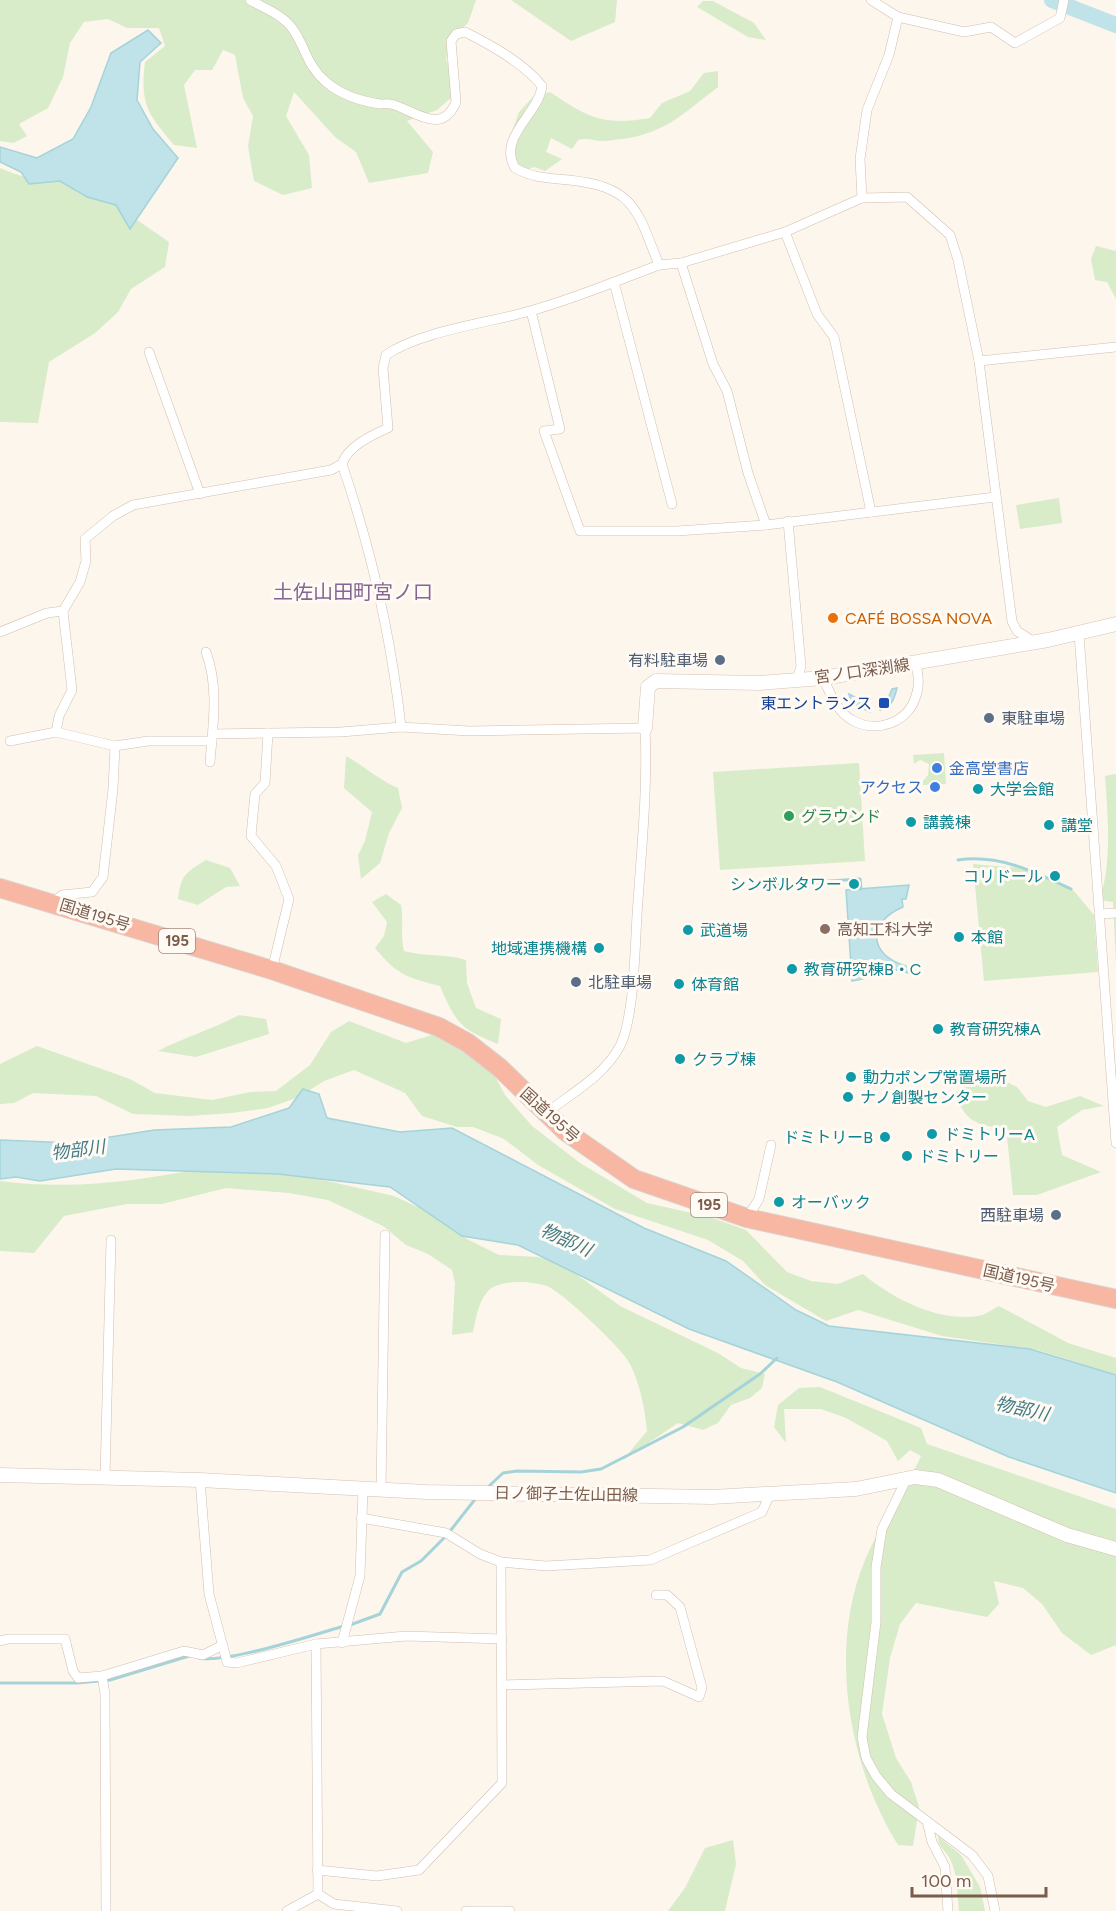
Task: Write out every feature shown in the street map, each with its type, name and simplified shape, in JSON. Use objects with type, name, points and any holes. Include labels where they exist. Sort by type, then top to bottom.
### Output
[{"type":"highway","name":"国道195号","points":[[0,888],[53,902],[272,970],[439,1027],[468,1043],[500,1068],[546,1113],[599,1157],[634,1179],[747,1218],[1116,1299]]},
{"type":"main road","name":"宮ノ口深渕線","points":[[645,728],[648,687],[656,681],[738,683],[823,678],[1034,642],[1116,624]]},
{"type":"main road","name":"日ノ御子土佐山田線","points":[[0,1475],[200,1480],[474,1493],[712,1497],[828,1488],[856,1489],[907,1478],[938,1480],[1066,1535],[1116,1549]]},
{"type":"street","points":[[250,0],[284,20],[292,28],[310,67],[340,93],[360,100],[393,104],[429,120],[443,117],[453,109],[456,102],[451,41],[456,34],[465,32],[482,40],[535,77],[542,86],[541,95],[521,123],[512,143],[510,151],[515,168],[544,179],[597,184],[625,197],[632,204],[642,224],[659,266]]},
{"type":"street","points":[[871,0],[898,17],[964,32],[991,27],[1014,43],[1060,18],[1064,0]]},
{"type":"street","points":[[862,198],[860,159],[867,110],[889,55],[898,17]]},
{"type":"street","points":[[56,732],[58,716],[72,690],[63,611],[80,582],[86,561],[86,539],[113,516],[133,505],[331,470],[342,464],[344,459],[366,438],[388,428],[383,368],[386,355],[394,349],[436,335],[531,311],[659,266],[681,263],[785,232],[862,198],[908,197],[950,235],[958,260],[979,361],[1012,621],[1017,631],[1034,642]]},
{"type":"street","points":[[785,232],[817,314],[834,337],[871,512]]},
{"type":"street","points":[[681,263],[713,364],[727,391],[748,473],[766,525]]},
{"type":"street","points":[[614,282],[672,504]]},
{"type":"street","points":[[531,311],[560,429],[544,431],[580,531],[677,531],[766,525],[995,497]]},
{"type":"street","points":[[979,361],[1116,347]]},
{"type":"street","points":[[149,352],[200,494]]},
{"type":"street","points":[[342,464],[361,520],[393,650],[401,727]]},
{"type":"street","points":[[789,521],[801,666],[797,680]]},
{"type":"street","points":[[0,632],[47,614],[63,611]]},
{"type":"street","points":[[1079,633],[1116,1143]]},
{"type":"street","points":[[206,652],[212,669],[210,762]]},
{"type":"street","points":[[823,678],[841,712],[851,720],[865,726],[878,727],[902,717],[912,706],[917,694],[916,663]]},
{"type":"street","points":[[10,741],[56,732],[115,746],[148,741],[268,733],[341,732],[401,727],[469,731],[645,728],[647,770],[633,977],[625,1034],[620,1047],[597,1076],[546,1113]]},
{"type":"street","points":[[268,733],[265,783],[255,794],[251,836],[276,867],[289,899],[272,970]]},
{"type":"street","points":[[53,902],[62,895],[92,892],[103,877],[113,789],[115,746]]},
{"type":"street","points":[[1099,914],[1116,913]]},
{"type":"street","points":[[747,1218],[759,1199],[771,1144]]},
{"type":"street","points":[[381,1489],[386,1235]]},
{"type":"street","points":[[105,1478],[111,1240]]},
{"type":"street","points":[[907,1478],[882,1529],[876,1567],[874,1646],[862,1737],[866,1758],[876,1776],[891,1794],[972,1856],[988,1876],[995,1911]]},
{"type":"street","points":[[200,1480],[210,1594],[227,1662],[237,1663],[316,1644],[406,1636],[502,1639]]},
{"type":"street","points":[[342,1642],[360,1576],[363,1489]]},
{"type":"street","points":[[361,1518],[446,1533],[480,1554],[501,1562],[546,1566],[650,1560],[762,1512],[770,1494]]},
{"type":"street","points":[[317,1870],[377,1876],[419,1870],[502,1783],[501,1562]]},
{"type":"street","points":[[503,1685],[663,1681],[699,1697],[702,1688],[680,1607],[667,1596],[656,1595]]},
{"type":"street","points":[[0,1641],[65,1639],[73,1671],[78,1678],[102,1676],[184,1651],[203,1655],[223,1647]]},
{"type":"street","points":[[316,1644],[318,1894]]},
{"type":"street","points":[[102,1676],[105,1694],[105,1911]]},
{"type":"street","points":[[927,1821],[932,1842],[945,1867],[948,1911]]},
{"type":"street","points":[[287,1911],[318,1894]]},
{"type":"street","points":[[318,1894],[334,1904],[397,1911]]},
{"type":"street","points":[[466,1911],[510,1911]]},
{"type":"green space","points":[[0,0],[476,0],[468,23],[450,39],[446,59],[458,92],[437,110],[407,121],[433,152],[428,173],[369,183],[356,152],[335,137],[294,92],[286,116],[309,155],[312,188],[283,195],[254,181],[248,146],[253,116],[243,98],[235,55],[223,50],[212,70],[195,70],[184,85],[197,148],[174,145],[157,124],[145,98],[144,76],[145,62],[165,46],[159,28],[127,28],[108,19],[84,22],[70,43],[63,77],[48,108],[19,124],[27,136],[14,143],[0,141]]},
{"type":"green space","points":[[511,0],[617,0],[615,22],[571,41]]},
{"type":"green space","points":[[703,1],[713,1],[754,23],[766,40],[748,37],[697,7]]},
{"type":"green space","points":[[718,71],[718,87],[663,127],[623,139],[578,140],[572,149],[551,138],[546,152],[562,159],[545,171],[534,167],[518,173],[508,143],[519,112],[534,96],[550,92],[575,108],[597,118],[620,121],[650,118],[662,103],[690,91],[704,73]]},
{"type":"green space","points":[[0,168],[32,179],[65,181],[75,191],[86,197],[112,200],[130,222],[137,220],[169,242],[165,267],[131,289],[118,312],[95,333],[49,362],[38,423],[0,422]]},
{"type":"green space","points":[[1096,246],[1116,251],[1116,299],[1107,282],[1095,280],[1091,259]]},
{"type":"green space","points":[[1059,498],[1062,523],[1020,529],[1016,505]]},
{"type":"green space","points":[[944,753],[946,784],[923,785],[928,775],[929,764],[920,760],[914,764],[913,755]]},
{"type":"green space","points":[[346,756],[398,788],[402,808],[389,833],[380,863],[361,879],[358,855],[365,841],[372,812],[344,788]]},
{"type":"green space","name":"グラウンド","points":[[859,763],[865,861],[720,870],[713,772]]},
{"type":"green space","points":[[1116,774],[1116,964],[1113,902],[1100,900],[1108,854],[1105,776]]},
{"type":"green space","points":[[206,860],[230,868],[240,886],[226,887],[198,905],[178,899],[185,875]]},
{"type":"green space","points":[[973,864],[1033,869],[1074,891],[1094,915],[1098,972],[984,981]]},
{"type":"green space","points":[[386,894],[401,905],[404,951],[466,960],[467,983],[476,1008],[501,1019],[498,1044],[467,1029],[455,1017],[440,986],[397,970],[375,948],[384,936],[387,922],[372,902]]},
{"type":"green space","points":[[239,1015],[266,1019],[269,1034],[196,1057],[158,1051],[219,1025]]},
{"type":"green space","points":[[349,1021],[406,1043],[435,1034],[489,1065],[505,1095],[532,1126],[580,1163],[647,1203],[710,1217],[746,1230],[787,1272],[811,1281],[838,1284],[863,1274],[902,1300],[932,1312],[947,1315],[978,1316],[999,1306],[1068,1343],[1116,1358],[1116,1379],[1082,1364],[1038,1350],[942,1336],[858,1310],[826,1321],[765,1285],[743,1261],[708,1240],[615,1209],[538,1165],[504,1139],[473,1127],[457,1127],[422,1116],[405,1093],[354,1070],[324,1081],[299,1097],[268,1108],[232,1113],[189,1116],[133,1114],[96,1096],[33,1093],[14,1103],[0,1104],[0,1064],[37,1046],[130,1079],[155,1093],[212,1100],[250,1092],[276,1091],[310,1065],[331,1032]]},
{"type":"green space","points":[[995,1076],[1017,1087],[1028,1101],[1046,1107],[1080,1096],[1104,1106],[1082,1110],[1057,1127],[1062,1155],[1101,1172],[1037,1195],[1013,1195],[1007,1137],[1000,1128],[983,1125],[966,1115],[954,1094],[967,1083]]},
{"type":"green space","points":[[219,1165],[301,1175],[394,1196],[433,1214],[467,1239],[499,1255],[538,1257],[561,1263],[620,1306],[718,1353],[741,1368],[765,1374],[762,1388],[750,1398],[731,1405],[718,1423],[703,1430],[678,1423],[623,1460],[647,1431],[639,1388],[634,1372],[625,1357],[605,1334],[578,1309],[547,1286],[525,1282],[501,1284],[494,1286],[482,1299],[473,1332],[452,1335],[455,1283],[452,1270],[428,1254],[406,1245],[383,1226],[328,1200],[289,1193],[226,1188],[162,1204],[127,1204],[64,1216],[34,1253],[0,1251],[0,1181],[28,1184],[83,1184],[137,1179]]},
{"type":"green space","points":[[820,1387],[921,1428],[927,1444],[1116,1509],[1116,1645],[1091,1655],[1062,1633],[1042,1604],[1023,1588],[994,1581],[999,1604],[987,1617],[916,1603],[900,1624],[890,1658],[882,1714],[896,1758],[911,1782],[919,1807],[913,1846],[898,1845],[867,1779],[856,1743],[849,1706],[846,1668],[848,1631],[854,1595],[865,1560],[921,1456],[910,1450],[898,1461],[887,1441],[846,1418],[821,1409],[784,1409],[786,1443],[774,1427],[778,1405],[799,1388]]},
{"type":"green space","points":[[938,1836],[961,1855],[980,1887],[985,1911],[959,1911],[954,1870],[949,1857],[940,1845]]},
{"type":"green space","points":[[733,1840],[736,1864],[725,1911],[668,1911],[685,1888],[705,1848]]},
{"type":"water","points":[[148,30],[161,43],[140,62],[137,100],[153,129],[178,158],[130,229],[116,205],[87,197],[60,181],[29,184],[21,172],[0,162],[0,147],[37,158],[73,139],[91,107],[111,53]]},
{"type":"water","points":[[897,688],[892,702],[880,710],[879,705],[887,701],[892,689]]},
{"type":"water","points":[[849,694],[869,705],[870,712],[851,703]]},
{"type":"water","points":[[909,885],[906,899],[902,899],[903,907],[891,913],[883,921],[878,929],[877,938],[884,954],[893,961],[906,966],[906,971],[913,971],[918,976],[890,970],[852,981],[846,890]]},
{"type":"water","name":"物部川","points":[[303,1089],[319,1094],[327,1118],[400,1132],[452,1128],[644,1228],[726,1261],[796,1310],[829,1326],[1030,1349],[1116,1375],[1116,1493],[1009,1457],[837,1382],[689,1329],[518,1245],[462,1236],[390,1187],[278,1174],[116,1169],[40,1181],[16,1177],[0,1179],[0,1140],[73,1143],[154,1130],[231,1127],[289,1108]]},
{"type":"waterway","points":[[1052,0],[1116,25]]},
{"type":"waterway","points":[[958,860],[1002,862],[1030,871],[1071,889]]},
{"type":"waterway","points":[[755,886],[860,879],[861,889]]},
{"type":"waterway","points":[[487,1488],[503,1473],[517,1471],[581,1472],[601,1469],[683,1427],[760,1374],[777,1358]]},
{"type":"waterway","points":[[350,1625],[380,1614],[402,1572],[421,1561],[447,1535],[476,1498]]},
{"type":"waterway","points":[[199,1658],[211,1659],[248,1653],[344,1626]]},
{"type":"waterway","points":[[0,1683],[77,1683],[110,1680],[189,1656]]},
{"type":"place","name":"CAFÉ BOSSA NOVA","points":[[833,618]]},
{"type":"place","name":"有料駐車場","points":[[720,660]]},
{"type":"place","name":"東エントランス","points":[[884,703]]},
{"type":"place","name":"東駐車場","points":[[989,718]]},
{"type":"place","name":"金高堂書店","points":[[937,768]]},
{"type":"place","name":"アクセス","points":[[935,787]]},
{"type":"place","name":"大学会館","points":[[978,789]]},
{"type":"place","name":"グラウンド","points":[[789,816]]},
{"type":"place","name":"講義棟","points":[[911,822]]},
{"type":"place","name":"講堂","points":[[1049,825]]},
{"type":"place","name":"コリドール","points":[[1055,876]]},
{"type":"place","name":"シンボルタワー","points":[[854,884]]},
{"type":"place","name":"高知工科大学","points":[[825,929]]},
{"type":"place","name":"武道場","points":[[688,930]]},
{"type":"place","name":"本館","points":[[959,937]]},
{"type":"place","name":"地域連携機構","points":[[599,948]]},
{"type":"place","name":"教育研究棟B・C","points":[[792,969]]},
{"type":"place","name":"北駐車場","points":[[576,982]]},
{"type":"place","name":"体育館","points":[[679,984]]},
{"type":"place","name":"教育研究棟A","points":[[938,1029]]},
{"type":"place","name":"クラブ棟","points":[[680,1059]]},
{"type":"place","name":"動力ポンプ常置場所","points":[[851,1077]]},
{"type":"place","name":"ナノ創製センター","points":[[848,1097]]},
{"type":"place","name":"ドミトリーA","points":[[932,1134]]},
{"type":"place","name":"ドミトリーB","points":[[885,1137]]},
{"type":"place","name":"ドミトリー","points":[[907,1156]]},
{"type":"place","name":"オーバック","points":[[779,1202]]},
{"type":"place","name":"西駐車場","points":[[1056,1215]]},
{"type":"district","name":"土佐山田町宮ノ口","points":[[353,592]]}]
